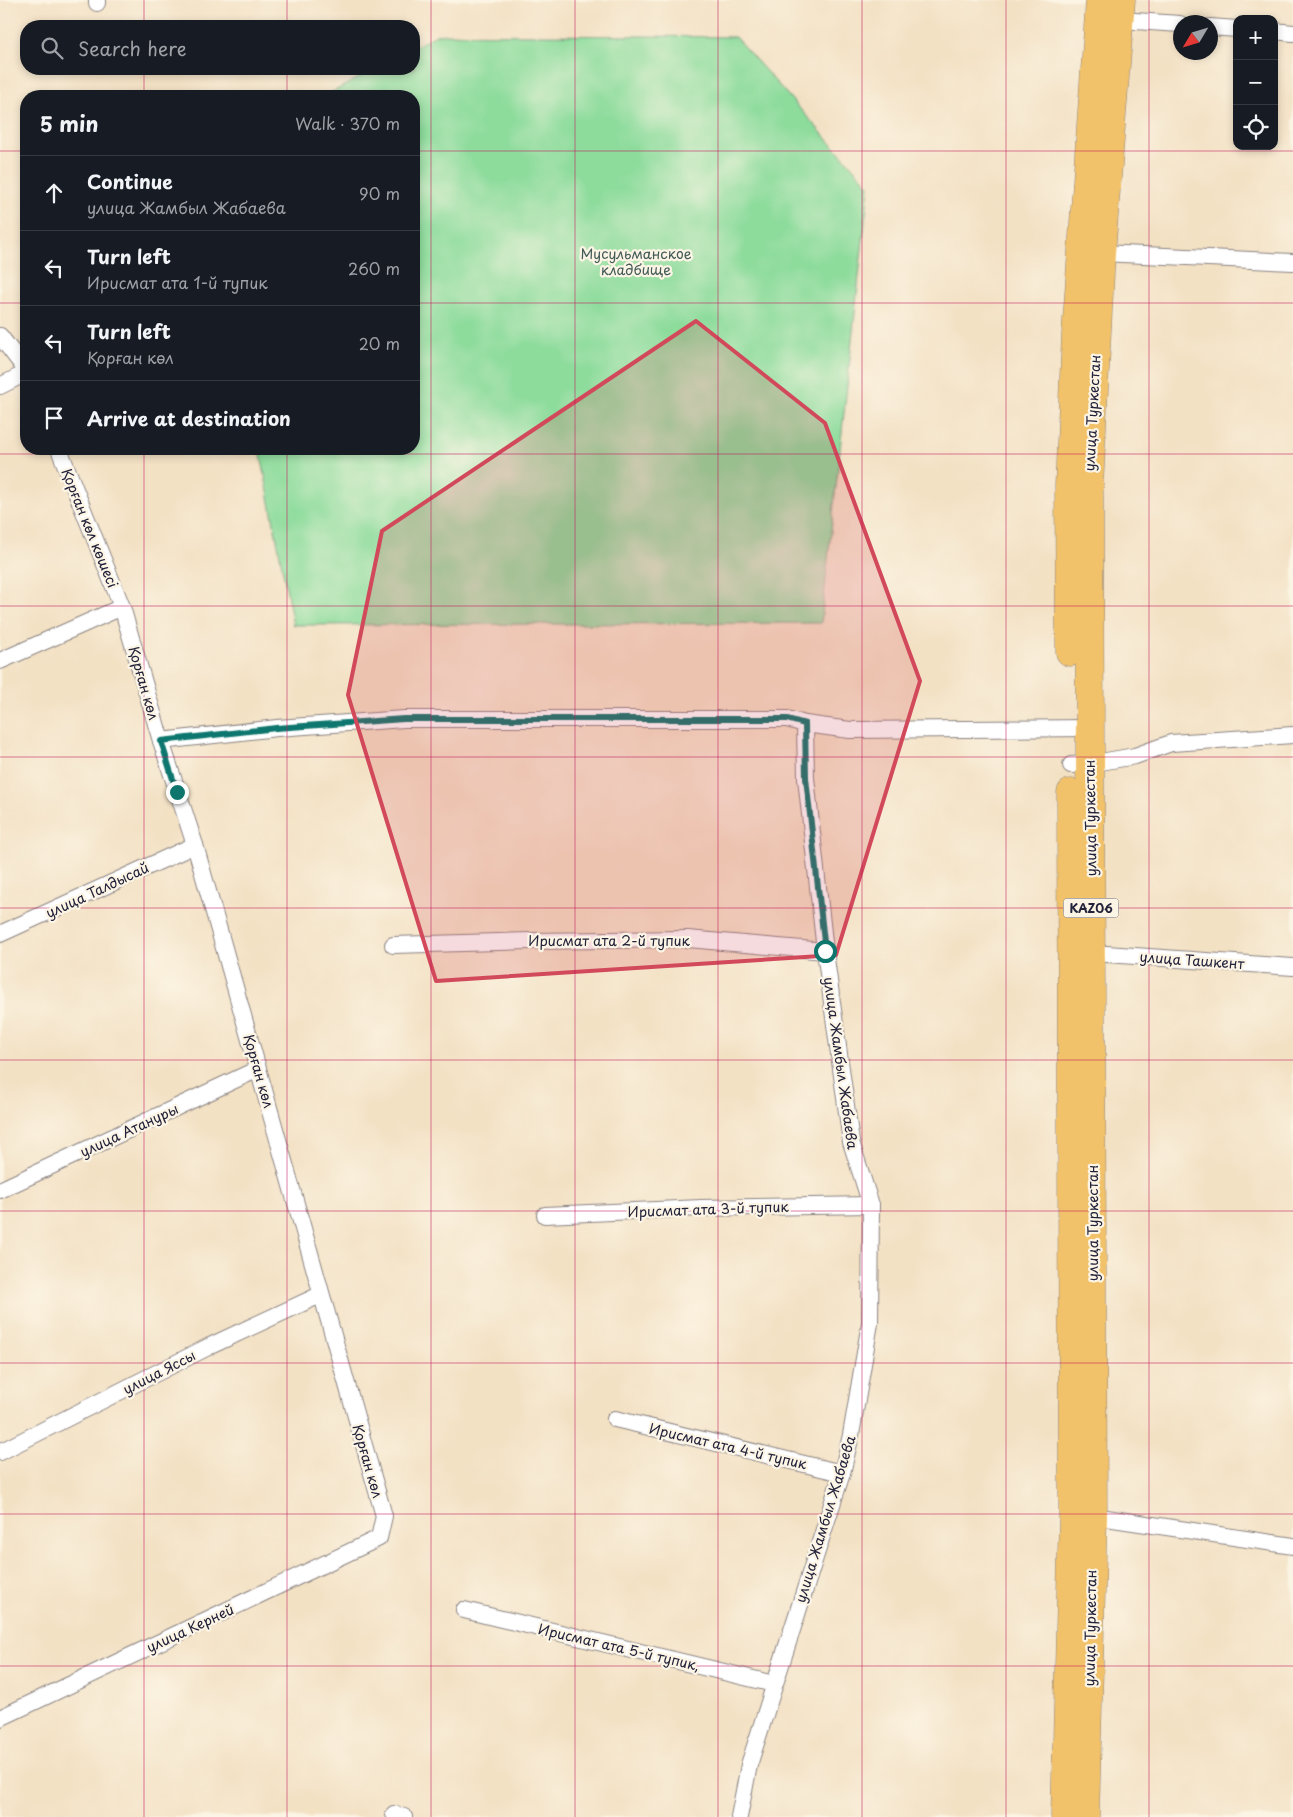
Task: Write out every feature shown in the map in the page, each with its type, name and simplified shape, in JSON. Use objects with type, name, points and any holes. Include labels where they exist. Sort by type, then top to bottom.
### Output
[{"type":"highway","name":"улица Туркестан","points":[[1080,728],[1069,486],[1076,325],[1100,0]]},
{"type":"highway","name":"улица Туркестан","points":[[1065,1817],[1072,1516],[1080,728],[1089,486],[1101,253],[1120,10]]},
{"type":"highway","name":"улица Туркестан","points":[[1080,764],[1092,953],[1093,1516],[1086,1817]]},
{"type":"street","points":[[1120,10],[1173,22]]},
{"type":"street","points":[[1218,27],[1233,28]]},
{"type":"street","points":[[1278,31],[1293,33]]},
{"type":"street","points":[[1101,253],[1293,262]]},
{"type":"street","points":[[0,336],[20,364]]},
{"type":"street","points":[[0,386],[20,375]]},
{"type":"street","name":"Қорған көл көшесі","points":[[60,455],[122,607]]},
{"type":"street","points":[[0,661],[122,607]]},
{"type":"street","name":"Қорған көл","points":[[122,607],[161,741],[195,845],[320,1295],[384,1516],[379,1538]]},
{"type":"street","points":[[161,741],[276,728],[404,719],[787,719],[805,724],[850,730],[1080,728]]},
{"type":"street","name":"улица Жамбыл Жабаева","points":[[739,1817],[749,1765],[842,1473],[851,1435],[870,1323],[871,1205],[851,1142],[825,951],[806,778],[805,724]]},
{"type":"street","points":[[1080,764],[1135,756],[1171,743],[1293,735]]},
{"type":"street","name":"улица Талдысай","points":[[0,934],[195,845]]},
{"type":"street","name":"Ирисмат ата 2-й тупик","points":[[393,946],[530,941],[688,939],[825,951]]},
{"type":"street","name":"улица Ташкент","points":[[1092,953],[1293,967]]},
{"type":"street","name":"улица Атануры","points":[[0,1190],[258,1069]]},
{"type":"street","name":"Ирисмат ата 3-й тупик","points":[[544,1215],[701,1208],[871,1205]]},
{"type":"street","name":"улица Яссы","points":[[0,1452],[208,1347],[320,1295]]},
{"type":"street","name":"Ирисмат ата 4-й тупик","points":[[615,1419],[842,1473]]},
{"type":"street","points":[[1093,1516],[1293,1546]]},
{"type":"street","name":"улица Керней","points":[[0,1718],[379,1538]]},
{"type":"street","name":"Ирисмат ата 5-й тупик,","points":[[464,1610],[774,1684]]},
{"type":"highlighted area","points":[[696,321],[825,423],[920,681],[836,955],[436,981],[348,695],[382,531]]},
{"type":"green space","name":"Мусульманское кладбище","points":[[438,34],[735,37],[869,185],[821,623],[293,625],[261,455],[420,455],[420,90],[336,90],[364,75],[420,75],[420,44]]},
{"type":"route","points":[[177,792],[161,741],[276,728],[404,719],[787,719],[805,724],[806,778],[825,951]]}]
